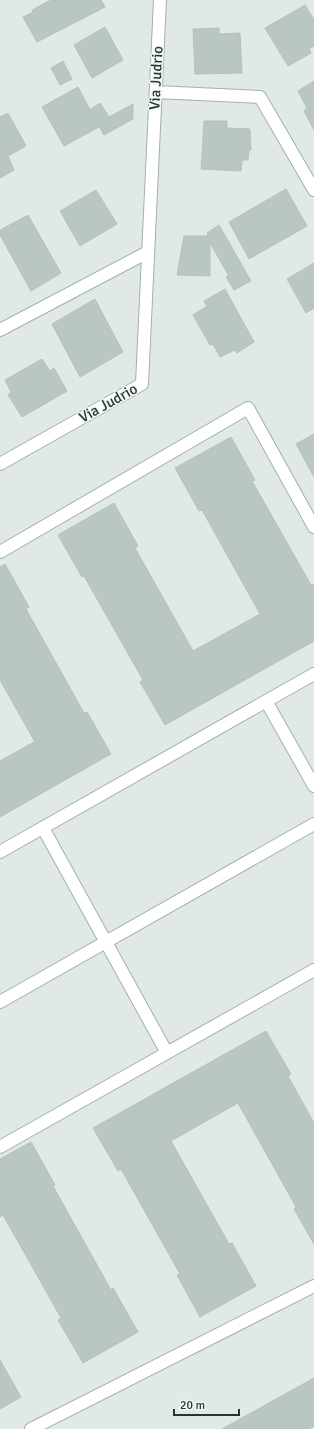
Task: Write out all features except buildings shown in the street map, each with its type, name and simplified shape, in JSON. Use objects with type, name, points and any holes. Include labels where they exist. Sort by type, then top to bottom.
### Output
[{"type":"street","name":"Via Judrio","points":[[0,464],[142,384],[160,0]]},
{"type":"street","points":[[156,92],[260,96],[314,190]]},
{"type":"street","points":[[0,330],[148,252]]},
{"type":"street","points":[[0,552],[248,408],[314,527]]},
{"type":"street","points":[[0,852],[314,674]]},
{"type":"street","points":[[266,701],[314,786]]},
{"type":"street","points":[[0,1002],[314,824]]},
{"type":"street","points":[[43,828],[167,1053]]},
{"type":"street","points":[[0,1147],[314,970]]},
{"type":"street","points":[[31,1429],[314,1286]]}]
